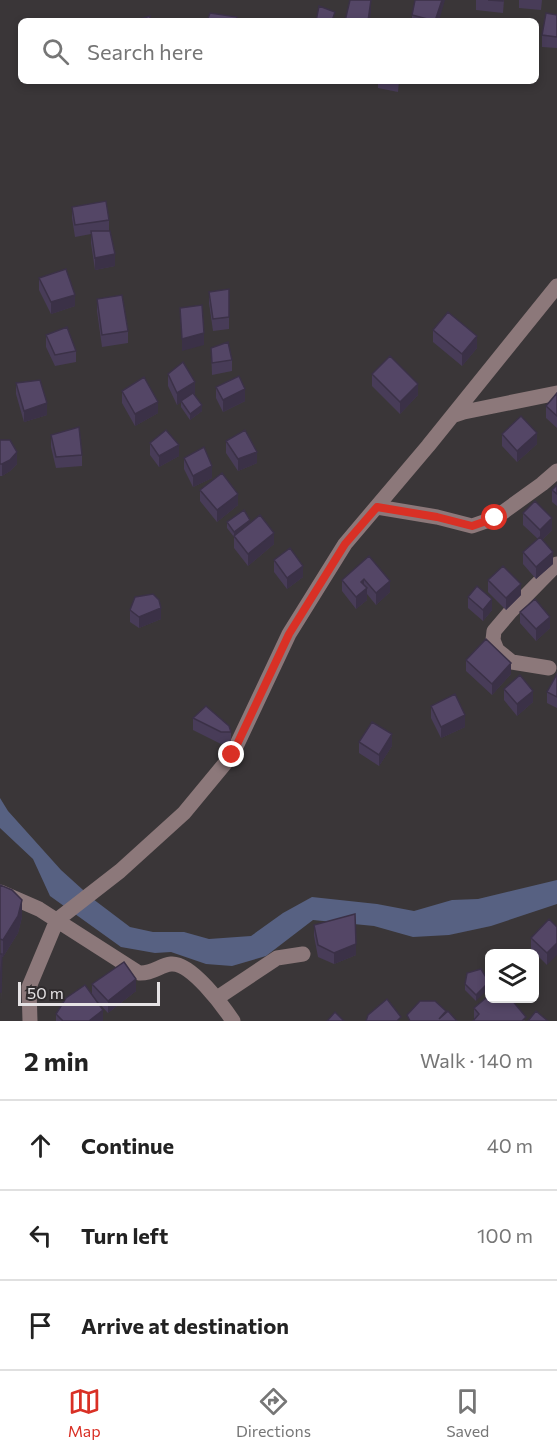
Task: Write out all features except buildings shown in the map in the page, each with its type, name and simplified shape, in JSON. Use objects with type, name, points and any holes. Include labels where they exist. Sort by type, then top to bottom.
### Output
[{"type":"street","points":[[30,1021],[29,987],[57,920],[120,871],[184,813],[232,755],[289,634],[345,544],[452,417],[557,286]]},
{"type":"street","points":[[452,417],[464,412],[557,393]]},
{"type":"street","points":[[377,507],[437,517],[472,526],[495,518],[557,471]]},
{"type":"street","points":[[549,669],[512,662],[497,650],[493,640],[494,631],[557,564]]},
{"type":"street","points":[[0,892],[39,909],[139,973],[147,974],[171,964],[179,965],[194,974],[217,998],[234,1021]]},
{"type":"street","points":[[217,998],[277,958],[303,954]]},
{"type":"water","points":[[0,798],[8,811],[61,870],[93,899],[130,927],[153,932],[184,932],[209,939],[251,936],[283,913],[312,897],[377,904],[414,911],[452,900],[478,899],[557,880],[557,904],[491,926],[449,935],[413,937],[374,926],[313,920],[266,956],[232,966],[206,964],[171,952],[155,953],[121,947],[50,896],[33,859],[0,828]]},
{"type":"route","points":[[232,755],[289,634],[345,544],[377,507],[437,517],[472,526],[495,518]]}]
